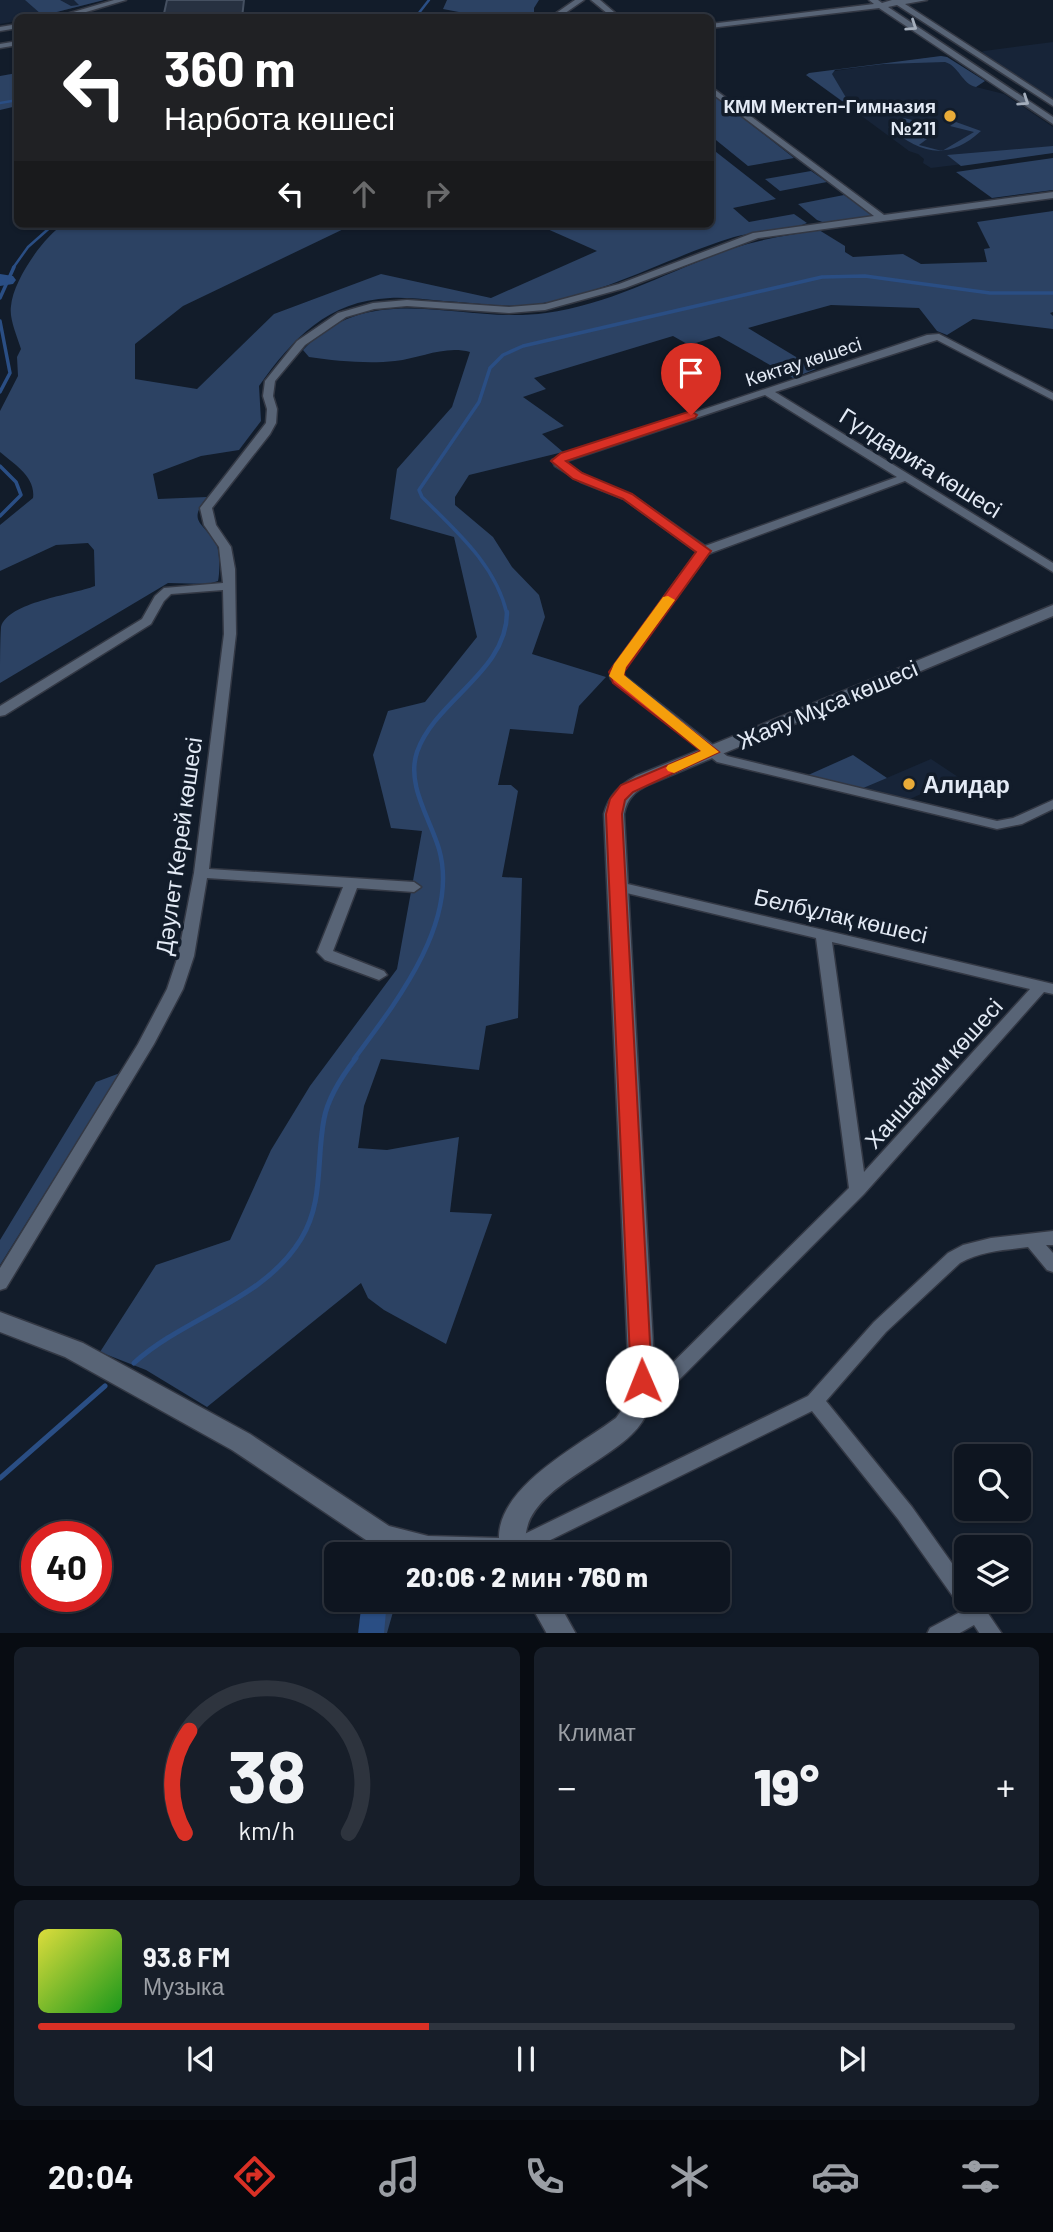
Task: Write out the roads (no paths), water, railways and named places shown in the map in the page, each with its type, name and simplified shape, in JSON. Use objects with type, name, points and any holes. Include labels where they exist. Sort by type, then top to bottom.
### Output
[{"type":"street","points":[[71,14],[122,0]]},
{"type":"street","points":[[558,14],[580,0]]},
{"type":"street","points":[[595,0],[613,14]]},
{"type":"street","points":[[714,17],[847,0]]},
{"type":"street","points":[[714,25],[876,3],[923,0]]},
{"type":"street","points":[[897,1],[1053,104]]},
{"type":"street","points":[[876,3],[1053,121]]},
{"type":"street","points":[[714,91],[882,218],[1053,195]]},
{"type":"street","name":"Дәулет Керей көшесі","points":[[0,1283],[146,1044],[175,989],[186,956],[201,873],[229,634],[229,586],[225,547],[210,524],[206,508],[265,434],[272,417],[268,396],[270,381],[301,343],[327,323],[357,310],[407,303],[509,310],[552,306],[622,286],[745,238],[882,218]]},
{"type":"street","name":"Көктау көшесі","points":[[704,551],[628,496],[577,476],[559,464],[558,460],[931,337],[939,337],[1053,397]]},
{"type":"street","name":"Гүлдариға көшесі","points":[[766,391],[1053,568]]},
{"type":"street","points":[[906,477],[704,551],[619,667],[616,676],[711,752],[728,761],[997,825],[1017,821],[1053,804]]},
{"type":"street","points":[[0,712],[147,621],[159,599],[168,591],[229,586]]},
{"type":"street","name":"Жаяу Мұса көшесі","points":[[633,1415],[640,1394],[642,1363],[614,814],[618,799],[635,784],[1053,610]]},
{"type":"street","points":[[201,873],[414,887]]},
{"type":"street","points":[[352,883],[325,952],[330,957],[379,975]]},
{"type":"street","name":"Белбұлақ көшесі","points":[[619,887],[1047,988]]},
{"type":"street","name":"Ханшайым көшесі","points":[[823,934],[858,1190]]},
{"type":"street","name":"Ханшайым көшесі","points":[[633,1415],[858,1190],[1047,988]]},
{"type":"street","points":[[534,1542],[815,1401],[880,1327],[954,1258],[980,1247],[1053,1238]]},
{"type":"street","points":[[1033,1242],[1053,1265]]},
{"type":"street","points":[[0,1322],[74,1350],[229,1435],[297,1477],[379,1534],[396,1542]]},
{"type":"street","points":[[815,1401],[905,1513],[954,1582]]},
{"type":"street","points":[[515,1542],[516,1523],[530,1498],[557,1473],[614,1434],[633,1415]]},
{"type":"street","points":[[549,1612],[562,1633]]},
{"type":"street","points":[[937,1633],[961,1612]]},
{"type":"street","points":[[976,1612],[992,1633]]},
{"type":"waterway","points":[[418,14],[429,0]]},
{"type":"waterway","points":[[0,103],[14,101]]},
{"type":"waterway","points":[[13,268],[28,247],[49,228]]},
{"type":"waterway","points":[[0,298],[14,267]]},
{"type":"waterway","points":[[507,613],[502,596],[484,564],[461,536],[422,497],[419,490],[479,402],[490,368],[503,355],[523,346],[822,277],[865,276],[990,293],[1053,293]]},
{"type":"waterway","points":[[0,280],[6,280]]},
{"type":"waterway","points":[[0,321],[10,373],[0,392]]},
{"type":"waterway","points":[[0,466],[16,482],[21,495],[0,516]]},
{"type":"waterway","points":[[354,1059],[388,1013],[420,961],[440,905],[443,877],[439,849],[417,789],[414,764],[417,752],[426,733],[439,716],[484,669],[496,652],[504,633],[507,613]]},
{"type":"waterway","points":[[134,1363],[266,1278],[285,1260],[301,1239],[316,1196],[326,1111],[336,1087],[356,1058]]},
{"type":"waterway","points":[[0,1478],[105,1386]]},
{"type":"waterway","points":[[371,1633],[374,1612]]},
{"type":"place","name":"КММ Мектеп-Гимназия №211","points":[[950,116]]},
{"type":"place","name":"Алидар","points":[[909,784]]}]
